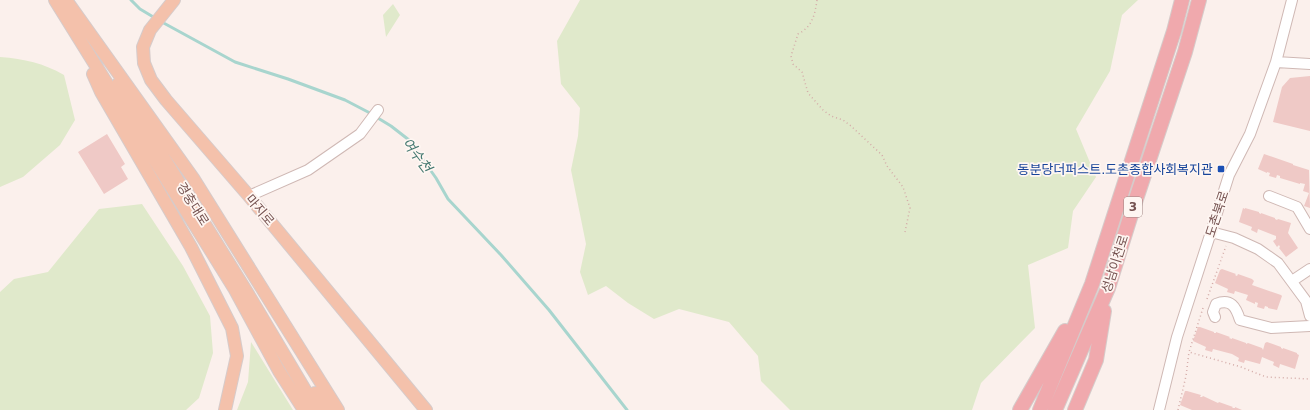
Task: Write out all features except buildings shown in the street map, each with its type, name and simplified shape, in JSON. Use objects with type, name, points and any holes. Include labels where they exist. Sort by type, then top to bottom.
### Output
[{"type":"highway","name":"성남이천로","points":[[1040,410],[1092,284],[1174,31],[1182,0]]},
{"type":"highway","name":"성남이천로","points":[[1055,410],[1108,288],[1185,52],[1199,0]]},
{"type":"highway","points":[[1020,410],[1092,284]]},
{"type":"highway","points":[[1075,410],[1096,360],[1108,288]]},
{"type":"main road","name":"경충대로","points":[[55,0],[234,288],[279,371],[304,410]]},
{"type":"main road","name":"경충대로","points":[[66,0],[248,294],[317,410]]},
{"type":"main road","points":[[66,0],[193,178],[338,410]]},
{"type":"main road","name":"마지로","points":[[172,3],[150,30],[143,47],[144,63],[151,80],[166,100],[249,196],[426,410]]},
{"type":"main road","points":[[75,34],[101,92],[191,247],[232,328],[237,356],[225,410]]},
{"type":"main road","points":[[248,294],[327,410]]},
{"type":"main road","points":[[279,371],[299,410]]},
{"type":"street","name":"도촌북로","points":[[1159,410],[1177,337],[1229,175],[1250,134],[1276,62],[1292,0]]},
{"type":"street","points":[[1276,62],[1310,64]]},
{"type":"street","points":[[249,196],[308,170],[360,134],[377,111]]},
{"type":"street","points":[[1268,196],[1297,207],[1310,229]]},
{"type":"street","points":[[1211,232],[1229,236],[1258,249],[1278,263],[1306,301],[1310,316]]},
{"type":"street","points":[[1292,281],[1310,269]]},
{"type":"street","points":[[1215,317],[1213,312],[1216,304],[1223,302],[1230,304],[1237,310],[1240,320],[1271,328],[1310,326]]},
{"type":"path","points":[[817,0],[813,20],[805,30],[798,34],[791,56],[792,64],[802,72],[808,93],[822,110],[831,116],[843,120],[882,155],[887,166],[903,187],[910,208],[905,232]]},
{"type":"path","points":[[1178,410],[1186,376],[1189,352],[1229,236]]},
{"type":"path","points":[[1189,352],[1240,367],[1266,377],[1310,379]]},
{"type":"green space","points":[[580,0],[1138,0],[1122,15],[1110,71],[1076,129],[1096,177],[1073,211],[1068,248],[1028,265],[1035,328],[981,383],[972,410],[790,410],[761,381],[758,356],[729,322],[679,309],[654,319],[628,303],[606,286],[588,295],[580,272],[586,244],[571,170],[578,136],[580,108],[561,84],[557,41]]},
{"type":"green space","points":[[393,4],[400,15],[386,37],[383,15]]},
{"type":"green space","points":[[0,57],[34,62],[49,67],[64,75],[75,120],[60,145],[23,177],[0,187]]},
{"type":"green space","points":[[142,204],[183,266],[210,316],[213,353],[199,398],[186,410],[0,410],[0,292],[14,279],[48,272],[99,209]]},
{"type":"green space","points":[[251,342],[293,410],[237,410],[248,382]]},
{"type":"waterway","name":"여수천","points":[[131,0],[140,9],[155,18]]},
{"type":"waterway","name":"여수천","points":[[160,21],[235,62],[288,79],[345,100],[391,126],[409,140],[436,178],[448,199],[501,255],[549,310],[627,410]]},
{"type":"place","name":"동분당더퍼스트.도촌종합사회복지관","points":[[1221,169]]}]
